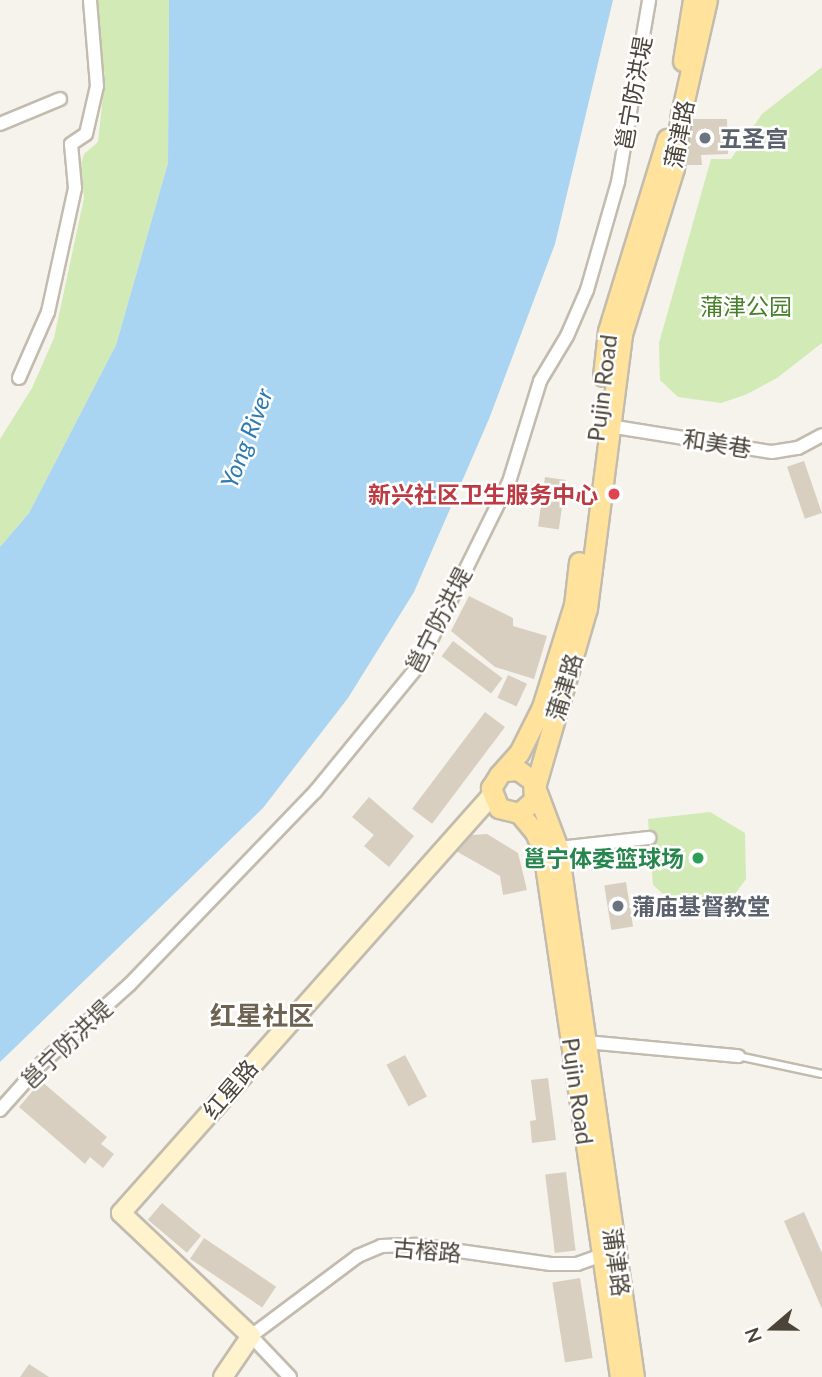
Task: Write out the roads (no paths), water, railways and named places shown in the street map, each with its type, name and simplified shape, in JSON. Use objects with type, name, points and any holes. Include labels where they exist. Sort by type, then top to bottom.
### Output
[{"type":"main road","name":"Pujin Road","points":[[620,1377],[543,851],[535,832],[519,813],[505,812],[492,795],[494,781],[519,753],[541,707],[574,606],[608,331],[661,164],[694,0]]},
{"type":"main road","name":"蒲津路","points":[[634,1377],[558,848],[535,787],[587,608],[622,334],[674,168],[681,114],[707,0]]},
{"type":"main road","points":[[505,771],[524,772],[535,787],[534,800],[519,813]]},
{"type":"main road","name":"红星路","points":[[251,1336],[121,1213],[492,795]]},
{"type":"main road","points":[[223,1377],[251,1336]]},
{"type":"street","points":[[19,378],[48,312],[75,188],[71,144],[86,134],[97,86],[90,0]]},
{"type":"street","name":"邕宁防洪堤","points":[[0,1110],[42,1063],[130,984],[315,792],[418,666],[509,482],[540,381],[567,336],[587,290],[618,182],[649,0]]},
{"type":"street","points":[[0,124],[60,99]]},
{"type":"street","name":"和美巷","points":[[609,426],[772,452],[798,448],[822,436]]},
{"type":"street","points":[[558,848],[649,838]]},
{"type":"street","points":[[586,1042],[738,1056]]},
{"type":"street","name":"古榕路","points":[[251,1336],[358,1256],[381,1246],[416,1245],[551,1265],[576,1264],[601,1255]]},
{"type":"street","points":[[251,1336],[289,1377]]},
{"type":"lane","points":[[738,1056],[822,1074]]},
{"type":"water","name":"Yong River","points":[[169,0],[613,0],[555,244],[489,419],[414,592],[348,698],[263,808],[0,1062],[0,547],[29,513],[116,345],[168,163]]},
{"type":"place","name":"五圣宫","points":[[705,138]]},
{"type":"place","name":"新兴社区卫生服务中心","points":[[614,494]]},
{"type":"place","name":"邕宁体委篮球场","points":[[698,858]]},
{"type":"place","name":"蒲庙基督教堂","points":[[618,906]]},
{"type":"district","name":"红星社区","points":[[262,1016]]},
{"type":"park label","name":"蒲津公园","points":[[746,306]]}]
